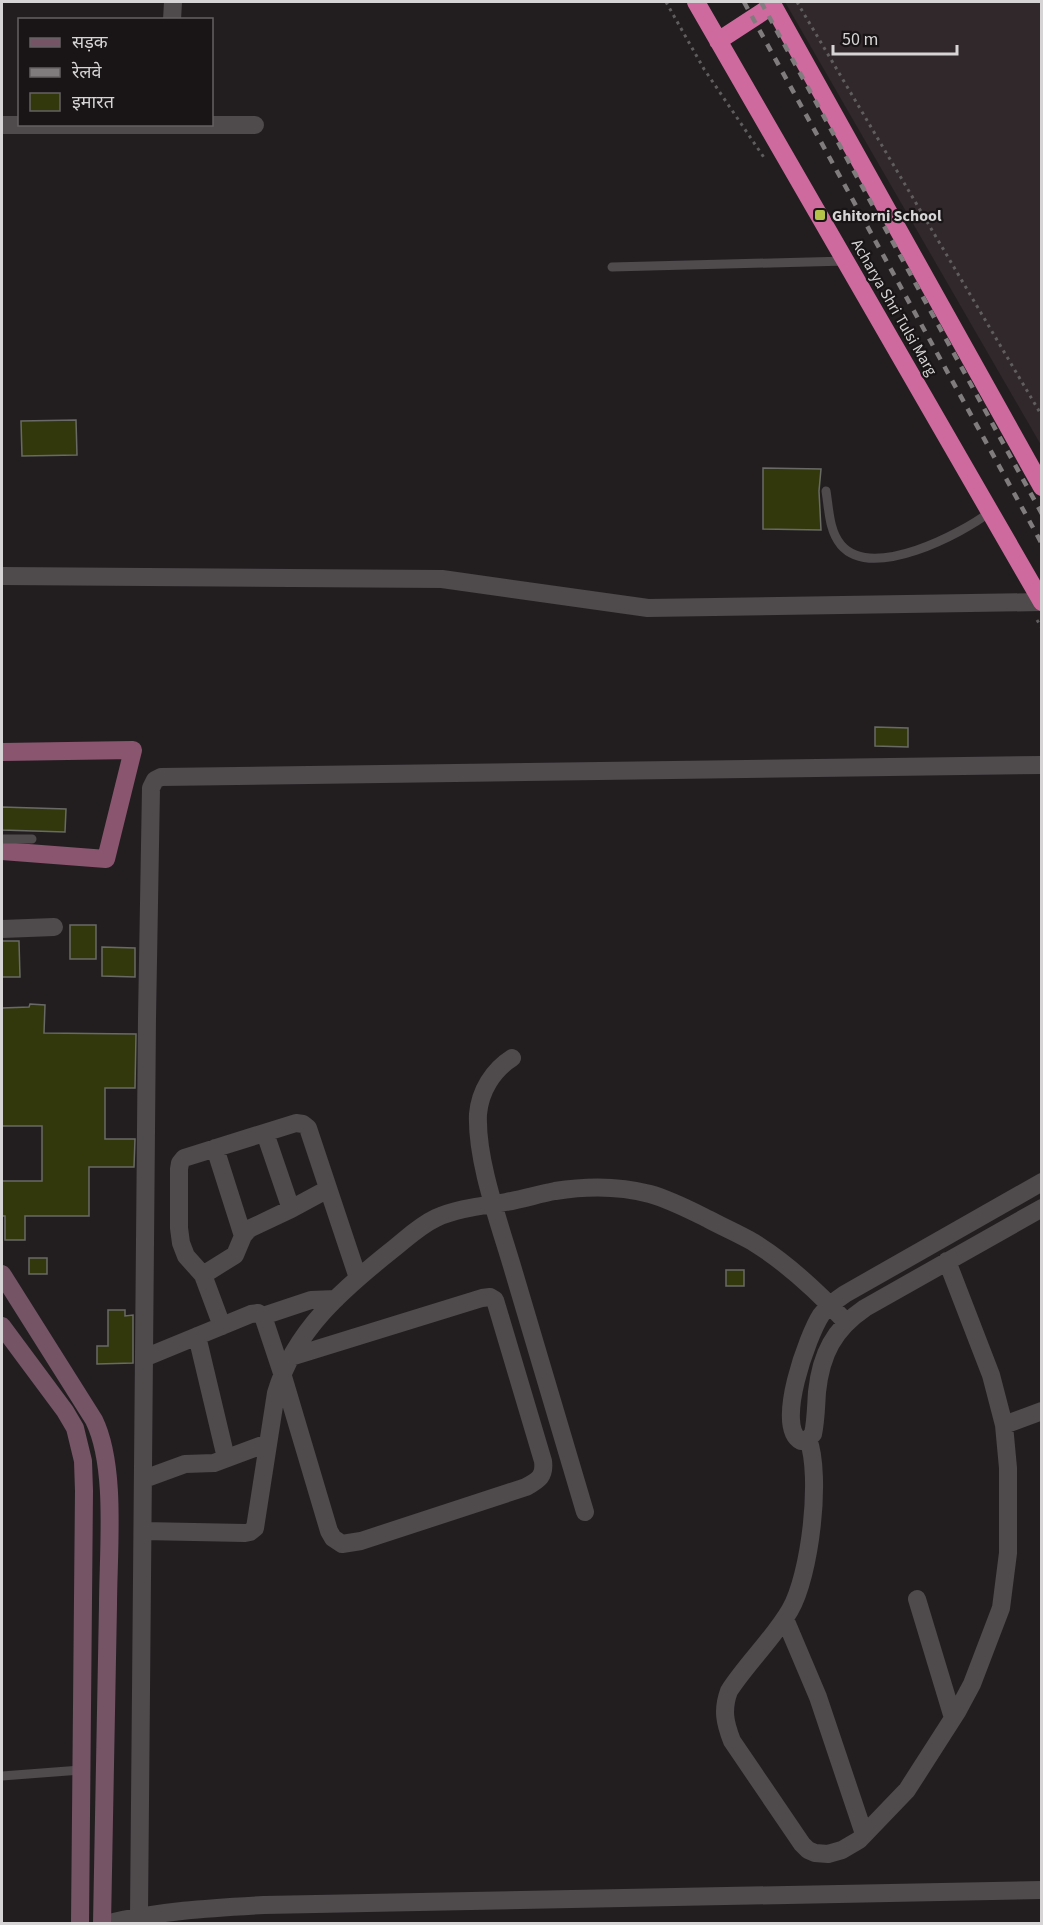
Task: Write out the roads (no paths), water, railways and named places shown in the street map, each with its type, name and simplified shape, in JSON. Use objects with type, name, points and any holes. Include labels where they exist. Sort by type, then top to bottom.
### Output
[{"type":"highway","name":"Acharya Shri Tulsi Marg","points":[[696,2],[1041,602]]},
{"type":"highway","points":[[718,41],[772,3],[1041,487]]},
{"type":"street","points":[[172,18],[173,2]]},
{"type":"street","points":[[2,125],[18,125]]},
{"type":"street","points":[[213,125],[255,125]]},
{"type":"street","points":[[2,576],[442,579],[648,608],[1041,602]]},
{"type":"street","points":[[139,1915],[151,800],[155,780],[161,777],[1041,765]]},
{"type":"street","points":[[2,929],[54,927]]},
{"type":"street","points":[[512,1058],[502,1064],[488,1083],[478,1112],[479,1139],[493,1204],[585,1512]]},
{"type":"street","points":[[222,1326],[203,1275],[186,1256],[181,1244],[179,1169],[184,1158],[296,1123],[303,1124],[308,1128],[358,1278]]},
{"type":"street","points":[[266,1133],[291,1209]]},
{"type":"street","points":[[215,1148],[243,1236]]},
{"type":"street","points":[[1041,1182],[855,1288],[830,1305],[820,1317],[798,1375],[791,1403],[791,1426],[794,1435],[801,1441],[813,1434],[817,1389],[829,1345],[846,1322],[865,1308],[1041,1208]]},
{"type":"street","points":[[143,1531],[250,1533],[255,1528],[276,1393],[282,1373],[310,1327],[358,1278],[424,1225],[436,1218],[468,1208],[556,1191],[584,1188],[625,1189],[651,1194],[680,1205],[753,1243],[786,1266],[846,1322]]},
{"type":"street","points":[[203,1275],[235,1255],[243,1236],[249,1229],[328,1189]]},
{"type":"street","points":[[808,1439],[814,1462],[813,1516],[797,1596],[785,1619],[729,1691],[725,1702],[726,1725],[732,1741],[808,1850],[828,1854],[842,1850],[864,1834],[907,1790],[972,1684],[1001,1608],[1008,1553],[1008,1468],[1004,1425],[991,1375],[947,1261]]},
{"type":"street","points":[[2,1274],[94,1420],[105,1450],[109,1497],[103,1923],[139,1915],[214,1907],[264,1905],[1041,1890]]},
{"type":"street","points":[[144,1358],[251,1314],[258,1313],[263,1316],[329,1531],[339,1543],[346,1545],[526,1487],[544,1472],[543,1461],[495,1300],[490,1297],[291,1357]]},
{"type":"street","points":[[263,1316],[310,1300],[336,1299]]},
{"type":"street","points":[[2,1326],[65,1411],[75,1428],[81,1451],[84,1491],[80,1923]]},
{"type":"street","points":[[197,1336],[226,1458]]},
{"type":"street","points":[[1004,1425],[1041,1411]]},
{"type":"street","points":[[144,1479],[185,1464],[209,1464],[268,1443]]},
{"type":"street","points":[[917,1599],[953,1718]]},
{"type":"street","points":[[785,1619],[818,1697],[864,1834]]},
{"type":"lane","points":[[612,267],[847,261]]},
{"type":"lane","points":[[826,491],[833,530],[840,544],[859,556],[885,557],[914,552],[977,521],[990,512]]},
{"type":"lane","points":[[2,839],[32,840]]},
{"type":"lane","points":[[2,1776],[81,1770]]},
{"type":"waterway","points":[[2,752],[133,750],[106,859],[2,851]]},
{"type":"railway","points":[[744,2],[1042,544]]},
{"type":"railway","points":[[761,2],[1042,514]]},
{"type":"place","name":"Ghitorni School","points":[[820,215]]}]
